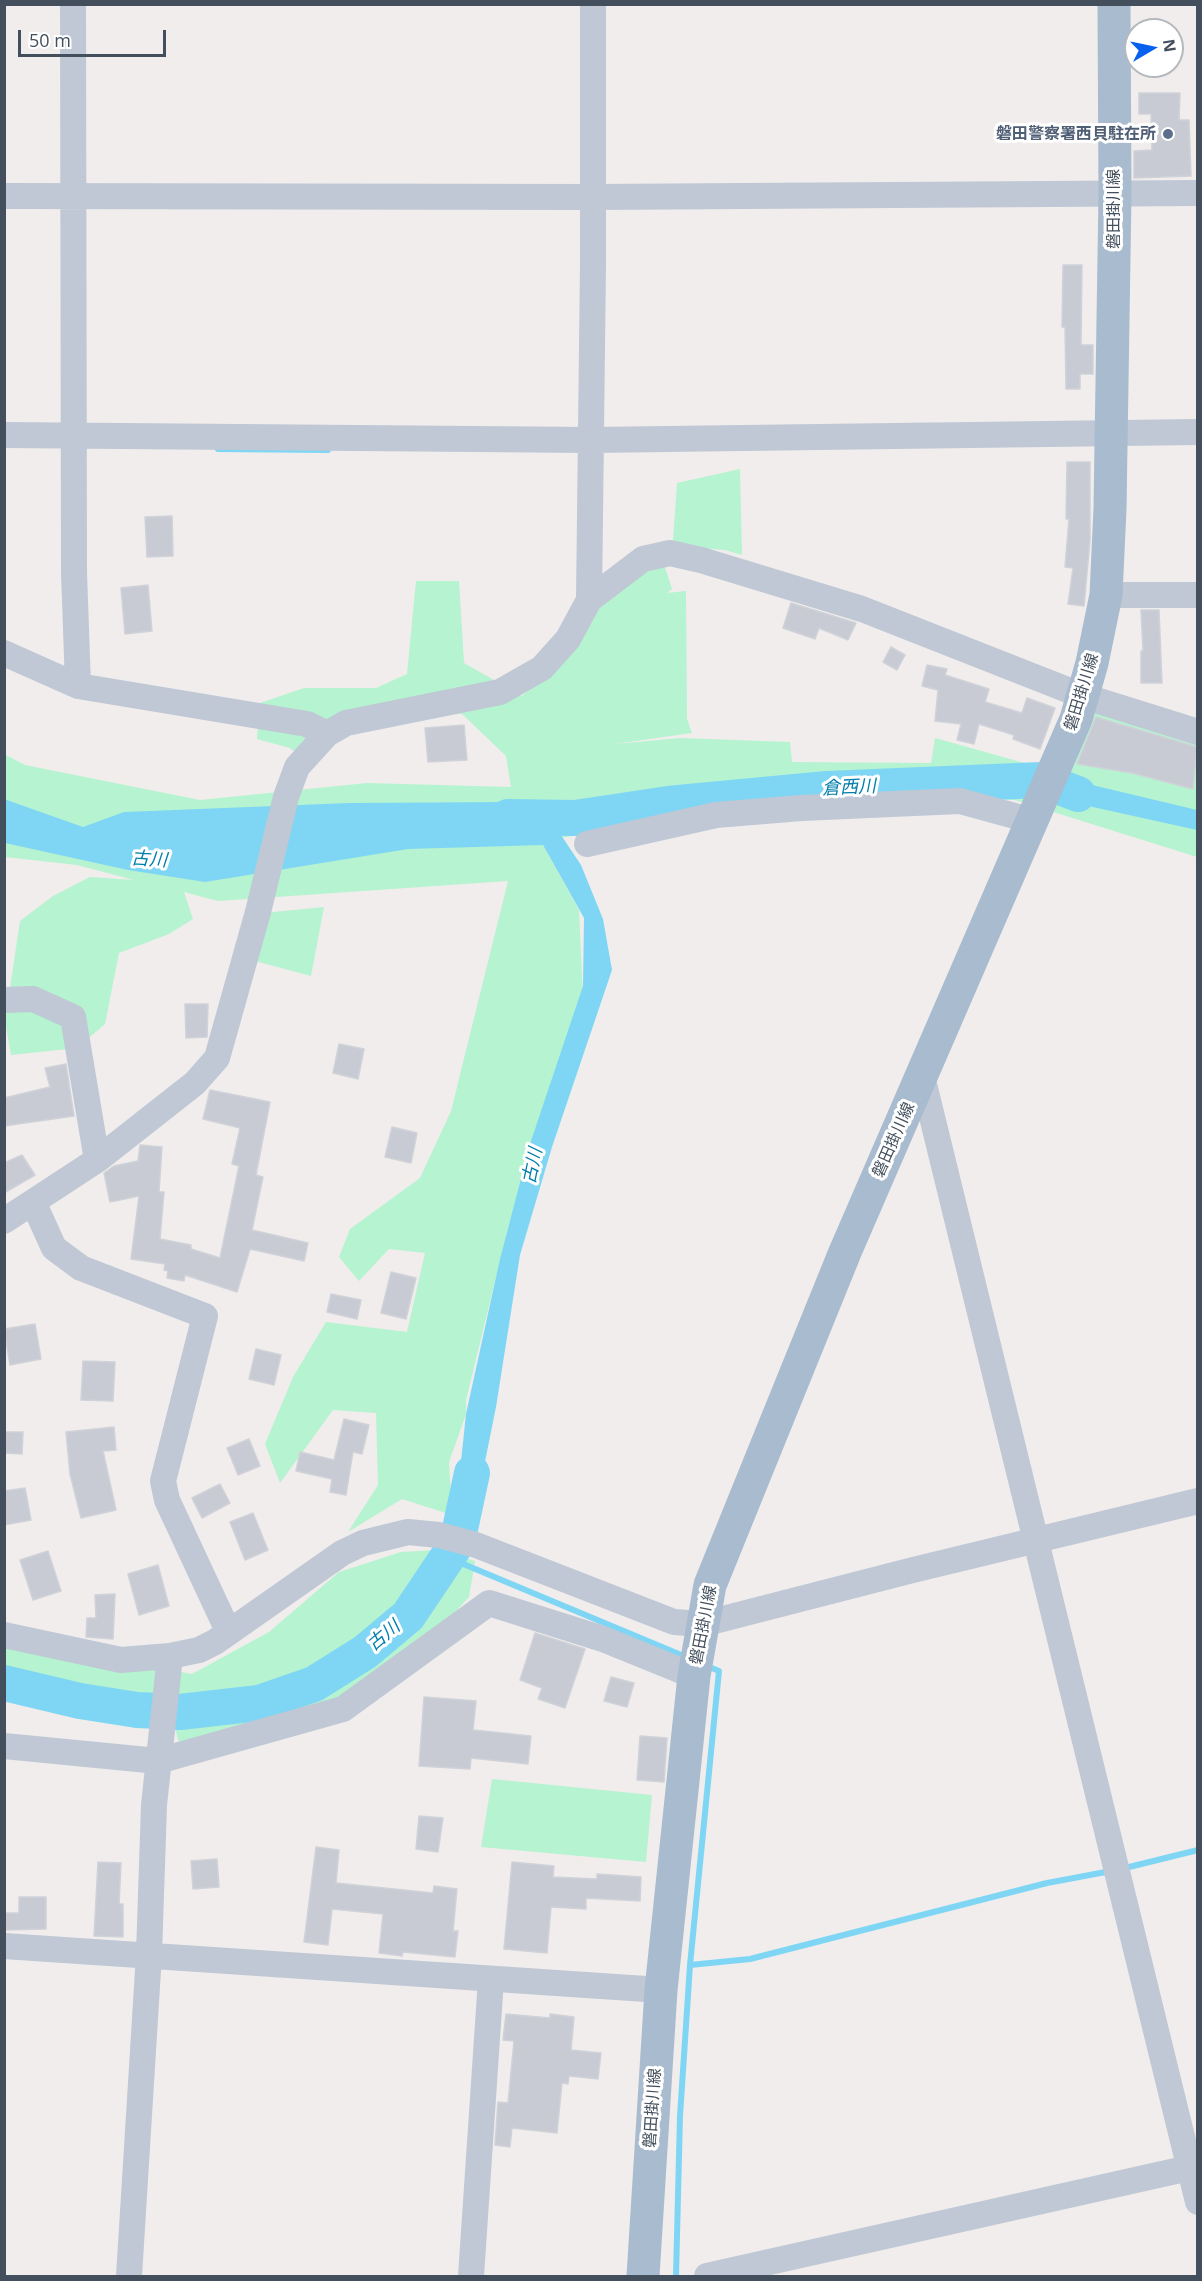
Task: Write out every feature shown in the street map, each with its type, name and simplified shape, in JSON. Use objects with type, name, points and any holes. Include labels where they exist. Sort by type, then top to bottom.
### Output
[{"type":"main road","name":"磐田掛川線","points":[[643,2277],[661,1990],[694,1676],[710,1585],[845,1252],[1033,821],[1083,696],[1106,595],[1112,433],[1115,194],[1113,4]]},
{"type":"street","points":[[73,4],[76,435],[74,572],[78,686]]},
{"type":"street","points":[[589,600],[593,4]]},
{"type":"street","points":[[4,196],[593,197],[1197,193]]},
{"type":"street","points":[[4,435],[591,440],[1197,432]]},
{"type":"street","points":[[4,1221],[34,1204],[97,1160],[195,1083],[217,1058],[258,912],[286,797],[297,767],[327,734],[356,721],[500,692],[542,668],[568,639],[589,600],[643,559],[670,553],[702,560],[862,609],[1083,696],[1197,732]]},
{"type":"street","points":[[1106,595],[1197,595]]},
{"type":"street","points":[[4,653],[78,686],[308,724],[327,734]]},
{"type":"street","points":[[586,844],[716,815],[801,808],[960,801],[1033,821]]},
{"type":"street","points":[[4,1000],[33,999],[73,1017],[97,1160]]},
{"type":"street","points":[[922,1076],[1193,2167],[1197,2202]]},
{"type":"street","points":[[34,1204],[54,1248],[81,1268],[206,1316],[163,1481],[167,1500],[228,1631]]},
{"type":"street","points":[[4,1635],[121,1660],[170,1662],[199,1650],[342,1553],[363,1544],[408,1532],[439,1535],[476,1545],[674,1622],[703,1624],[1197,1501]]},
{"type":"street","points":[[4,1746],[158,1761],[343,1709],[489,1603],[603,1639],[694,1676]]},
{"type":"street","points":[[129,2277],[149,1954],[158,1761],[170,1662]]},
{"type":"street","points":[[4,1946],[661,1990]]},
{"type":"street","points":[[471,2277],[491,1978]]},
{"type":"street","points":[[707,2277],[1193,2167]]},
{"type":"green space","points":[[740,469],[742,555],[725,550],[697,548],[673,540],[677,483]]},
{"type":"green space","points":[[664,564],[672,589],[667,593],[686,591],[687,719],[692,733],[615,744],[680,738],[790,742],[792,762],[931,763],[935,738],[1053,771],[1083,696],[1197,731],[1197,857],[1015,800],[936,796],[632,826],[518,845],[543,845],[579,910],[583,998],[508,1228],[466,1400],[466,1414],[449,1462],[452,1515],[402,1499],[348,1532],[378,1485],[376,1413],[333,1410],[280,1483],[265,1444],[293,1377],[326,1322],[407,1332],[425,1253],[389,1249],[359,1281],[339,1257],[350,1229],[420,1178],[451,1111],[508,881],[218,901],[184,892],[193,919],[169,934],[119,953],[105,1024],[77,1048],[11,1055],[5,1021],[20,921],[53,896],[90,877],[134,880],[77,865],[5,857],[4,754],[25,765],[200,800],[367,783],[511,787],[506,756],[462,714],[417,708],[299,755],[290,748],[257,739],[260,703],[304,688],[376,688],[407,674],[416,581],[459,581],[464,663],[522,696],[555,664],[604,600],[634,578]]},
{"type":"green space","points":[[324,907],[311,976],[255,961],[264,913]]},
{"type":"green space","points":[[438,1550],[475,1561],[469,1597],[409,1662],[348,1701],[181,1750],[173,1721],[140,1718],[5,1690],[5,1642],[192,1674],[269,1632],[339,1572],[401,1552]]},
{"type":"green space","points":[[492,1779],[652,1795],[646,1862],[481,1847]]},
{"type":"water","points":[[1067,779],[1197,810],[1197,830],[1061,800]]},
{"type":"water","points":[[4,799],[83,827],[124,812],[349,803],[512,802],[558,809],[557,829],[581,865],[603,919],[612,970],[552,1147],[520,1255],[496,1407],[472,1526],[455,1518],[466,1414],[500,1259],[530,1144],[583,986],[584,918],[543,845],[408,849],[205,882],[128,870],[5,843]]},
{"type":"building","points":[[1139,93],[1180,93],[1179,120],[1189,120],[1191,176],[1134,178],[1134,151],[1152,150],[1151,114],[1139,114]]},
{"type":"building","points":[[1063,265],[1082,265],[1081,345],[1093,345],[1093,374],[1080,374],[1080,389],[1066,389],[1065,327],[1062,327]]},
{"type":"building","points":[[1067,462],[1090,462],[1090,540],[1084,606],[1068,604],[1073,568],[1065,567],[1069,519],[1066,519]]},
{"type":"building","points":[[172,516],[173,556],[147,557],[145,517]]},
{"type":"building","points":[[148,585],[152,631],[125,634],[121,588]]},
{"type":"building","points":[[791,603],[856,623],[848,640],[819,628],[815,639],[783,628]]},
{"type":"building","points":[[1141,610],[1159,610],[1162,683],[1141,683],[1141,651],[1143,651]]},
{"type":"building","points":[[891,647],[905,655],[897,670],[883,662]]},
{"type":"building","points":[[927,665],[947,669],[945,675],[989,689],[985,702],[1022,713],[1027,698],[1055,708],[1040,749],[1013,739],[1014,735],[979,724],[974,744],[957,740],[961,724],[935,721],[938,690],[922,686]]},
{"type":"building","points":[[1096,717],[1197,747],[1193,789],[1132,773],[1077,764]]},
{"type":"building","points":[[464,725],[467,760],[428,762],[425,728]]},
{"type":"building","points":[[185,1004],[208,1004],[207,1037],[186,1038]]},
{"type":"building","points":[[339,1044],[364,1049],[358,1079],[333,1073]]},
{"type":"building","points":[[66,1064],[74,1116],[4,1126],[4,1098],[50,1087],[45,1068]]},
{"type":"building","points":[[210,1090],[270,1102],[256,1175],[263,1177],[252,1230],[308,1243],[304,1261],[250,1249],[237,1292],[185,1275],[184,1281],[167,1278],[168,1271],[164,1270],[165,1264],[131,1259],[139,1196],[110,1202],[104,1173],[114,1166],[138,1161],[140,1145],[162,1147],[159,1192],[164,1192],[160,1239],[191,1245],[191,1249],[220,1258],[239,1166],[232,1164],[240,1128],[203,1119]]},
{"type":"building","points":[[392,1127],[417,1133],[411,1163],[385,1157]]},
{"type":"building","points":[[22,1155],[35,1175],[4,1193],[4,1163]]},
{"type":"building","points":[[391,1272],[416,1278],[406,1319],[381,1313]]},
{"type":"building","points":[[331,1294],[361,1300],[357,1319],[327,1312]]},
{"type":"building","points":[[35,1324],[41,1359],[10,1365],[4,1329]]},
{"type":"building","points":[[256,1349],[281,1355],[274,1385],[249,1379]]},
{"type":"building","points":[[83,1361],[115,1362],[113,1401],[81,1400]]},
{"type":"building","points":[[344,1419],[369,1425],[362,1454],[353,1452],[346,1495],[330,1492],[332,1479],[296,1471],[300,1452],[334,1460]]},
{"type":"building","points":[[114,1427],[116,1450],[103,1451],[116,1510],[81,1518],[70,1474],[66,1432]]},
{"type":"building","points":[[4,1432],[23,1432],[22,1454],[4,1453]]},
{"type":"building","points":[[249,1439],[260,1466],[238,1475],[227,1448]]},
{"type":"building","points":[[220,1484],[230,1503],[202,1518],[192,1498]]},
{"type":"building","points":[[25,1488],[31,1520],[4,1525],[4,1491]]},
{"type":"building","points":[[253,1513],[268,1550],[245,1560],[230,1522]]},
{"type":"building","points":[[48,1551],[61,1591],[33,1600],[20,1560]]},
{"type":"building","points":[[158,1565],[169,1606],[139,1615],[128,1574]]},
{"type":"building","points":[[115,1594],[113,1639],[86,1637],[87,1618],[96,1618],[95,1595]]},
{"type":"building","points":[[535,1633],[585,1649],[565,1708],[538,1699],[542,1688],[520,1680]]},
{"type":"building","points":[[611,1677],[634,1683],[627,1707],[604,1701]]},
{"type":"building","points":[[424,1697],[476,1701],[473,1730],[531,1736],[528,1764],[471,1758],[470,1769],[419,1766]]},
{"type":"building","points":[[640,1736],[667,1738],[664,1782],[637,1780]]},
{"type":"building","points":[[419,1816],[443,1818],[438,1852],[416,1849]]},
{"type":"building","points":[[316,1847],[339,1850],[336,1883],[433,1893],[434,1886],[457,1889],[453,1931],[458,1931],[455,1957],[403,1952],[402,1956],[379,1953],[383,1914],[332,1909],[328,1945],[304,1942]]},
{"type":"building","points":[[217,1859],[219,1887],[193,1889],[191,1861]]},
{"type":"building","points":[[98,1862],[121,1863],[119,1904],[123,1904],[123,1937],[94,1936]]},
{"type":"building","points":[[512,1862],[554,1866],[553,1877],[597,1879],[597,1874],[641,1877],[640,1901],[586,1898],[586,1909],[551,1907],[547,1953],[504,1949]]},
{"type":"building","points":[[19,1897],[46,1897],[46,1929],[4,1930],[4,1913],[19,1913]]},
{"type":"building","points":[[506,2014],[550,2018],[550,2014],[574,2017],[571,2050],[601,2053],[598,2079],[569,2076],[568,2084],[562,2083],[557,2133],[512,2128],[510,2147],[495,2145],[498,2102],[508,2103],[514,2041],[503,2040]]},
{"type":"waterway","points":[[218,449],[328,450]]},
{"type":"waterway","name":"倉西川","points":[[508,817],[575,818],[668,804],[827,789],[1041,780],[1078,794]]},
{"type":"waterway","name":"古川","points":[[4,1683],[80,1701],[137,1710],[180,1712],[259,1703],[314,1684],[365,1652],[408,1616],[457,1543],[472,1473]]},
{"type":"waterway","points":[[449,1558],[686,1657]]},
{"type":"waterway","points":[[676,2276],[680,2116],[690,1965],[719,1671],[707,1666]]},
{"type":"waterway","points":[[1121,1869],[1198,1850]]},
{"type":"waterway","points":[[690,1965],[750,1959],[1047,1883],[1111,1871]]},
{"type":"place","name":"磐田警察署西貝駐在所","points":[[1168,134]]}]
